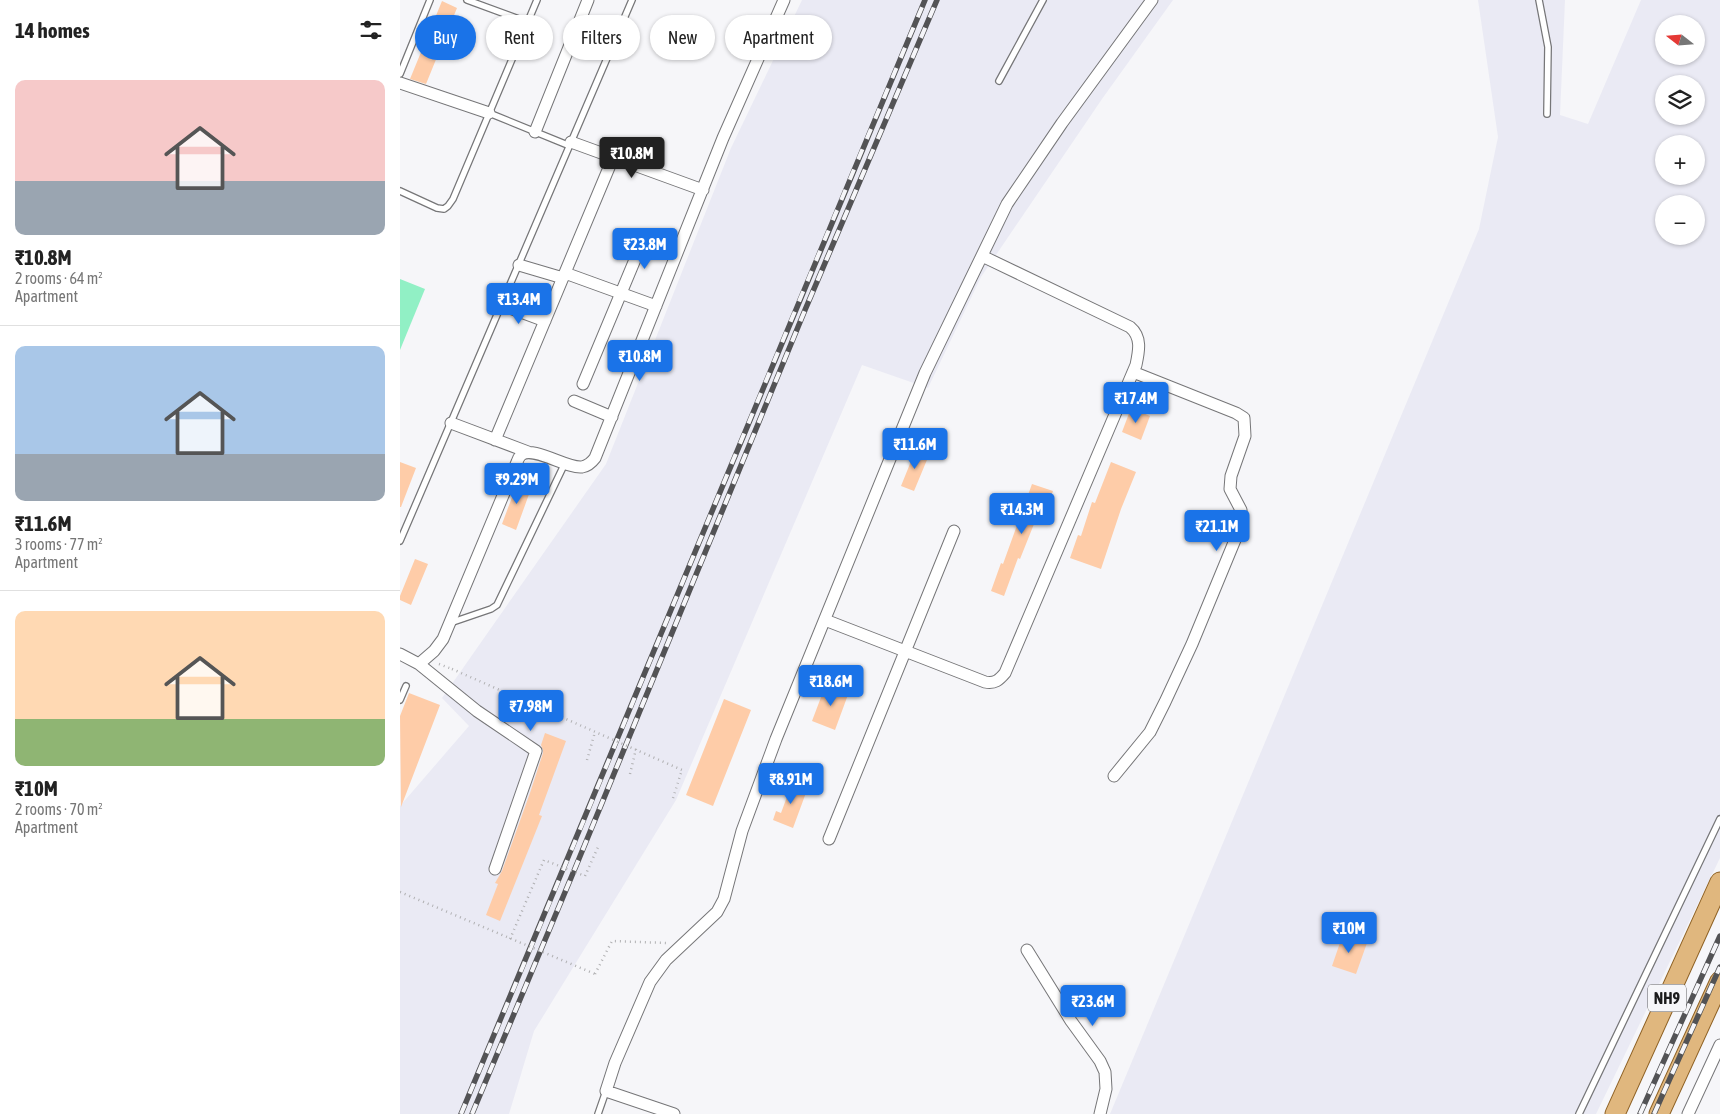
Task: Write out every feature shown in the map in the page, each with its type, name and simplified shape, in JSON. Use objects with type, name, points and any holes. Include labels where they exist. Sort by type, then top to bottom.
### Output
[{"type":"main road","name":"NH9","points":[[1615,1114],[1720,882]]},
{"type":"main road","name":"NH9","points":[[1658,1114],[1720,981]]},
{"type":"street","points":[[535,132],[588,0]]},
{"type":"street","points":[[451,423],[528,452],[576,466],[583,467],[595,458],[703,190],[784,0]]},
{"type":"street","points":[[674,1114],[606,1091],[650,982],[666,960],[718,912],[724,899],[742,831],[776,739],[925,373],[1007,204],[1062,123],[1152,0]]},
{"type":"street","points":[[400,83],[489,114]]},
{"type":"street","points":[[570,144],[703,190]]},
{"type":"street","points":[[495,440],[613,158]]},
{"type":"street","points":[[583,384],[644,238]]},
{"type":"street","points":[[825,620],[992,684],[998,681],[1005,673],[1133,372],[1138,352],[1138,339],[1136,332],[1130,327],[982,256]]},
{"type":"street","points":[[519,265],[621,293],[656,306]]},
{"type":"street","points":[[502,305],[545,321]]},
{"type":"street","points":[[1114,776],[1150,732],[1196,635],[1242,524],[1241,510],[1230,489],[1231,476],[1245,436],[1244,418],[1236,413],[1133,372]]},
{"type":"street","points":[[574,401],[612,417]]},
{"type":"street","points":[[419,664],[443,639],[517,462],[522,455],[528,452]]},
{"type":"street","points":[[829,839],[907,651],[954,531]]},
{"type":"street","points":[[400,654],[419,664],[477,711],[536,752],[495,869]]},
{"type":"street","points":[[1027,950],[1100,1061],[1105,1072],[1106,1089],[1100,1114]]},
{"type":"street","points":[[1688,1114],[1716,1066],[1720,1045]]},
{"type":"lane","points":[[400,71],[430,0]]},
{"type":"lane","points":[[467,0],[508,15]]},
{"type":"lane","points":[[530,15],[536,0]]},
{"type":"lane","points":[[400,541],[632,0]]},
{"type":"lane","points":[[999,81],[1043,0]]},
{"type":"lane","points":[[1539,0],[1548,47],[1547,114]]},
{"type":"lane","points":[[400,191],[437,208],[444,209],[448,206],[453,199],[511,60]]},
{"type":"lane","points":[[489,114],[570,144]]},
{"type":"lane","points":[[450,623],[491,609],[496,605],[565,463]]},
{"type":"lane","points":[[400,700],[406,686]]},
{"type":"lane","points":[[1579,1114],[1720,818]]},
{"type":"lane","points":[[598,1114],[606,1091]]},
{"type":"path","points":[[452,669],[682,770],[673,798]]},
{"type":"path","points":[[587,760],[595,732]]},
{"type":"path","points":[[630,774],[636,749]]},
{"type":"path","points":[[510,939],[544,860],[585,876],[598,847]]},
{"type":"path","points":[[400,892],[595,974],[612,941],[682,944]]},
{"type":"shaded area","points":[[802,0],[1173,0],[1102,99],[981,277],[928,388],[862,365],[676,800],[534,1031],[509,1114],[400,1114],[400,806],[469,726],[442,698],[606,464],[731,148],[773,60],[832,60],[832,15],[795,15]]},
{"type":"shaded area","points":[[1478,0],[1565,0],[1560,115],[1588,124],[1641,0],[1720,0],[1720,858],[1596,1114],[1110,1114],[1479,229],[1498,137]]},
{"type":"green space","points":[[400,279],[425,289],[400,350]]},
{"type":"building","points":[[442,1],[457,8],[454,15],[436,15]]},
{"type":"building","points":[[418,60],[436,60],[426,84],[410,79]]},
{"type":"building","points":[[1131,408],[1150,416],[1141,440],[1122,432]]},
{"type":"building","points":[[916,449],[929,455],[914,491],[901,486]]},
{"type":"building","points":[[400,462],[416,468],[401,507],[400,507]]},
{"type":"building","points":[[1111,462],[1136,472],[1121,509],[1101,569],[1070,558],[1078,535],[1081,536],[1092,502],[1095,503]]},
{"type":"building","points":[[518,481],[532,486],[516,530],[502,524]]},
{"type":"building","points":[[1032,484],[1053,491],[1042,522],[1036,519],[1020,559],[1018,558],[1004,596],[991,591],[1001,563],[1003,564]]},
{"type":"building","points":[[415,559],[428,564],[411,605],[400,600],[400,596]]},
{"type":"building","points":[[826,684],[849,692],[835,730],[812,721]]},
{"type":"building","points":[[409,693],[440,705],[401,807],[400,716]]},
{"type":"building","points":[[724,699],[751,710],[713,806],[686,795]]},
{"type":"building","points":[[545,733],[566,741],[539,815],[542,816],[500,921],[486,915],[498,884],[495,883],[502,871],[543,753],[541,745]]},
{"type":"building","points":[[787,782],[807,790],[793,828],[773,820],[776,811],[781,813],[788,794],[783,792]]},
{"type":"building","points":[[1343,934],[1367,943],[1356,974],[1332,966]]},
{"type":"railway","points":[[461,1114],[925,0]]},
{"type":"railway","points":[[472,1114],[805,310],[937,0]]},
{"type":"railway","points":[[1640,1114],[1720,936]]},
{"type":"railway","points":[[1654,1114],[1720,967]]}]
